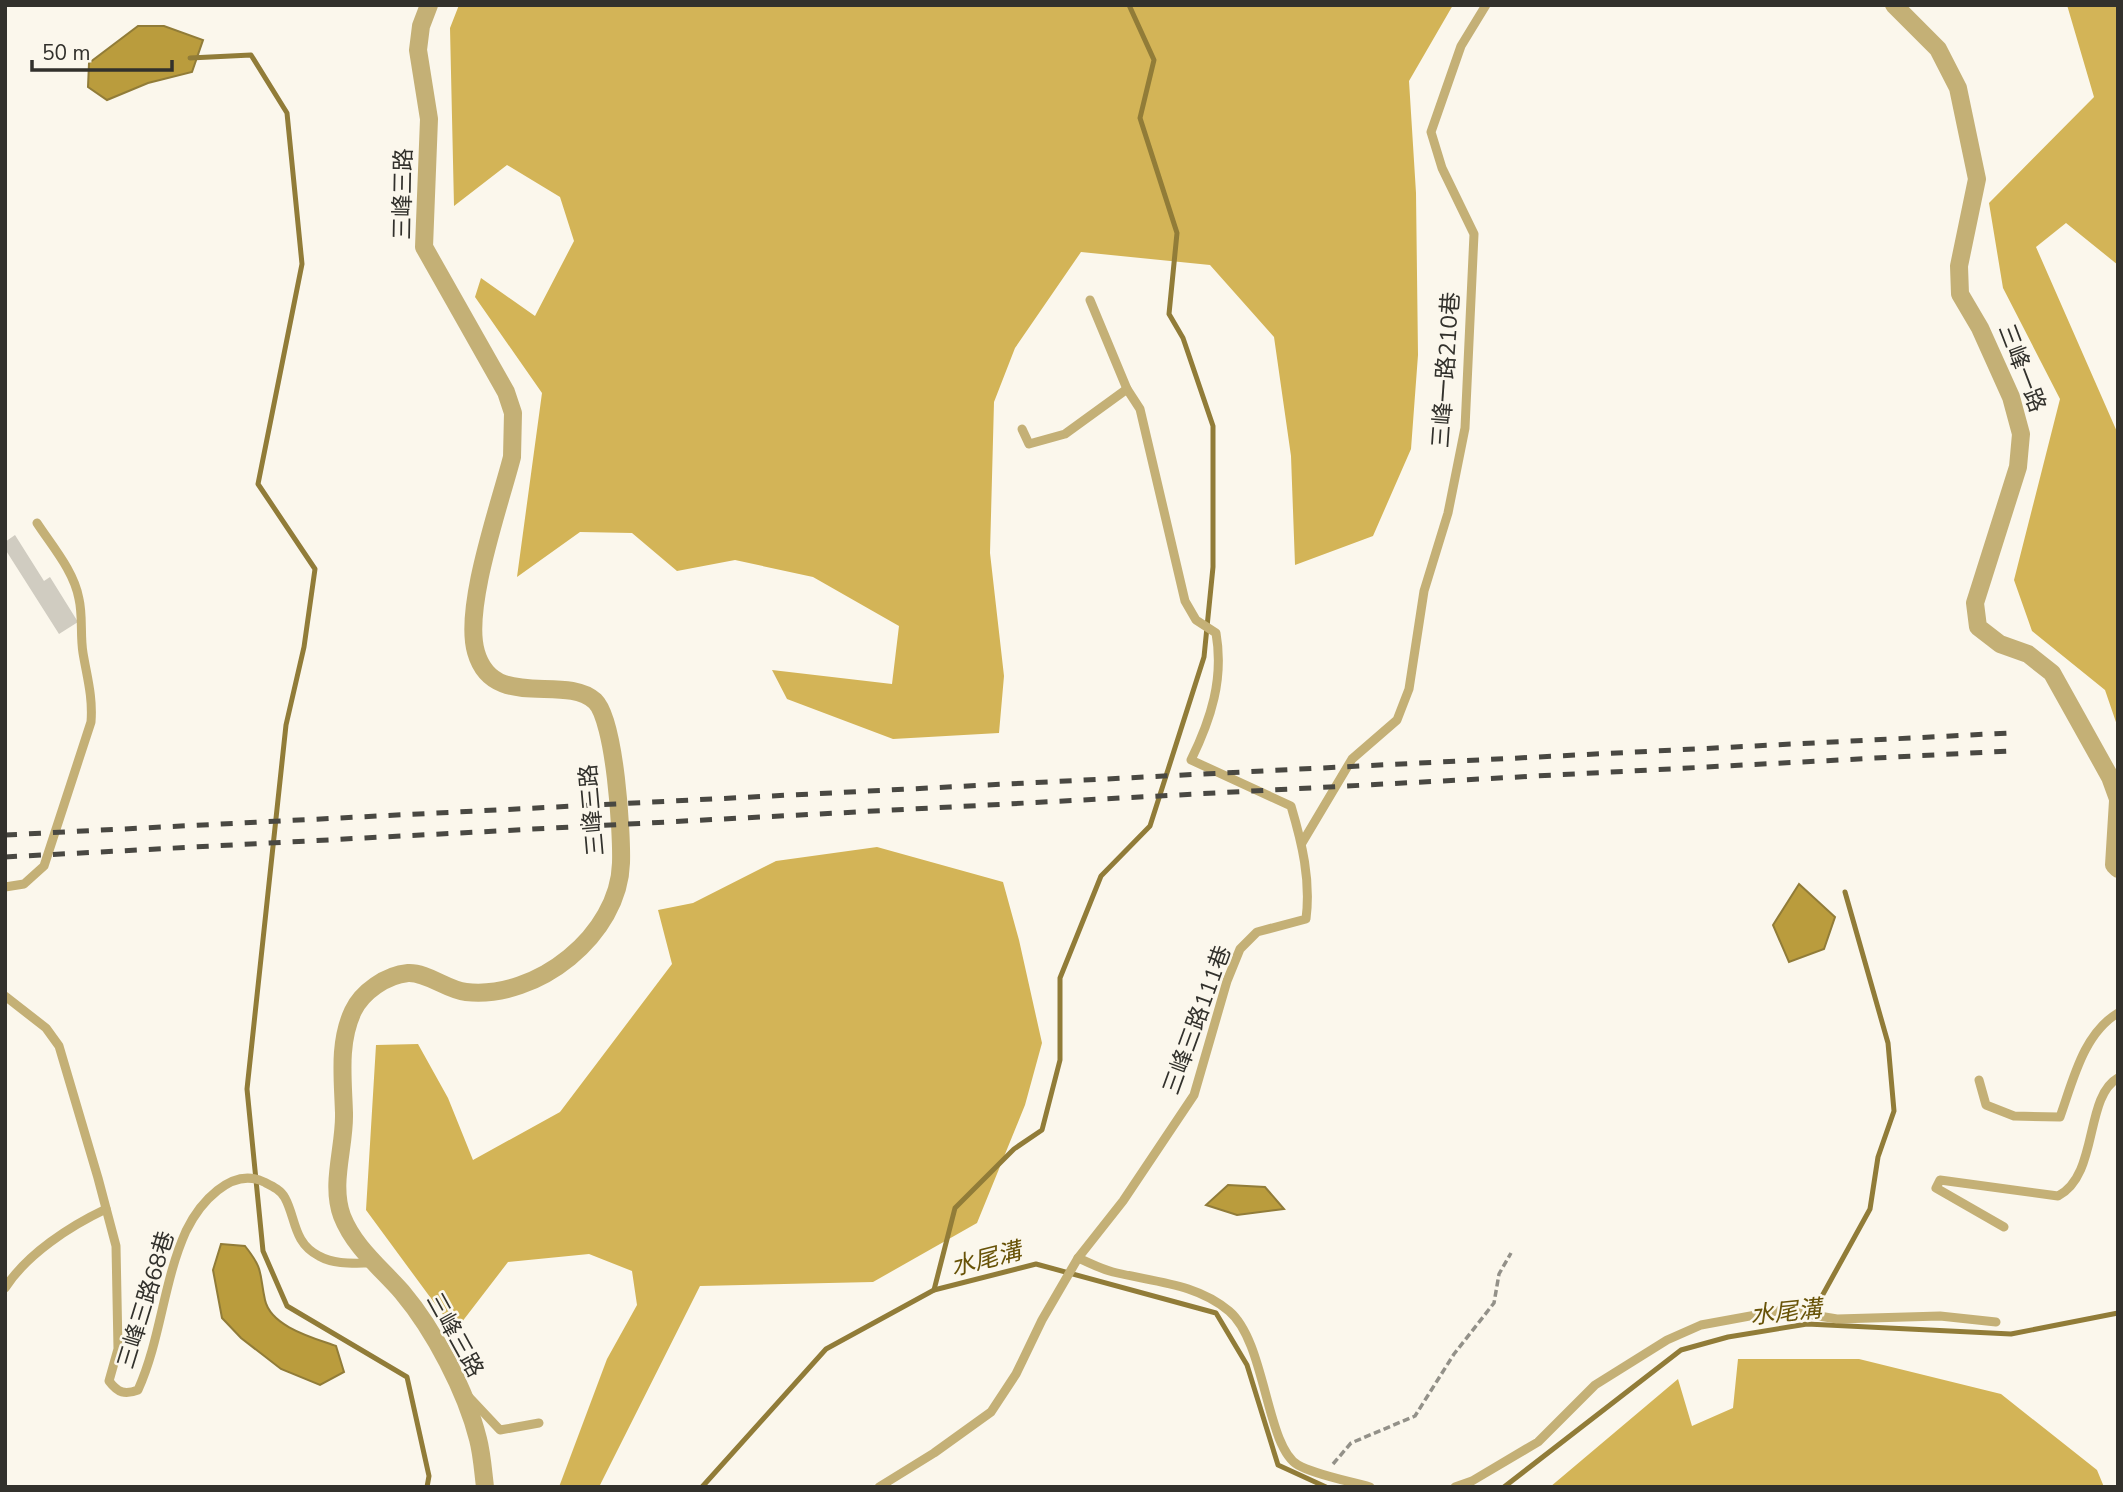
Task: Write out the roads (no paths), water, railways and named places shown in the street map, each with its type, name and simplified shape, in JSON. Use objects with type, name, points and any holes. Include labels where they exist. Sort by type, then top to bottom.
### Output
[{"type":"street","name":"三峰三路","points":[[429,5],[418,50],[429,120],[424,247],[506,392],[514,434],[512,457],[477,594],[473,637],[477,656],[487,672],[503,684],[545,691],[575,691],[595,701],[608,722],[621,839],[618,885],[606,913],[588,940],[553,969],[532,980],[487,992],[463,992],[410,973],[392,977],[364,994],[354,1010],[343,1051],[344,1118],[337,1196],[351,1233],[426,1326],[455,1383],[478,1440],[485,1487]]},
{"type":"street","name":"三峰一路","points":[[1895,5],[1938,49],[1958,88],[1977,179],[1959,267],[1960,294],[1980,328],[2011,397],[2021,434],[2018,467],[1975,603],[1978,627],[2000,644],[2028,654],[2052,673],[2110,777],[2118,800],[2115,846],[2115,865],[2118,869]]},
{"type":"lane","name":"三峰一路210巷","points":[[1302,843],[1352,759],[1397,720],[1409,689],[1424,591],[1448,513],[1465,428],[1474,234],[1442,168],[1431,132],[1461,47],[1486,5]]},
{"type":"lane","name":"三峰三路111巷","points":[[879,1487],[934,1453],[991,1412],[1016,1374],[1077,1260],[1146,1168],[1194,1095],[1227,981],[1240,949],[1257,932],[1306,919],[1309,897],[1302,843],[1291,806],[1191,760],[1216,697],[1220,656],[1216,633],[1196,620],[1185,601],[1140,410],[1127,389],[1090,300]]},
{"type":"lane","points":[[1021,429],[1029,444],[1065,434],[1127,389]]},
{"type":"lane","points":[[5,887],[24,884],[44,866],[87,734],[92,707],[90,681],[82,652],[79,597],[71,575],[37,523]]},
{"type":"lane","name":"三峰三路68巷","points":[[5,996],[46,1028],[59,1046],[106,1209],[116,1247],[118,1349],[109,1381],[116,1391],[127,1394],[138,1390],[145,1376],[157,1320],[186,1231],[202,1203],[217,1190],[255,1177],[275,1187],[285,1198],[300,1239],[317,1256],[336,1263],[374,1263]]},
{"type":"lane","points":[[1979,1080],[1986,1105],[2014,1116],[2060,1117],[2081,1057],[2098,1028],[2118,1013]]},
{"type":"lane","points":[[2004,1227],[1936,1188],[1940,1180],[2058,1196],[2071,1189],[2081,1170],[2105,1093],[2118,1078]]},
{"type":"lane","points":[[5,1287],[14,1274],[80,1221],[106,1209]]},
{"type":"lane","points":[[1077,1260],[1110,1271],[1179,1285],[1210,1297],[1232,1313],[1250,1342],[1283,1447],[1297,1465],[1370,1487]]},
{"type":"lane","points":[[1455,1487],[1472,1481],[1538,1442],[1595,1385],[1667,1340],[1701,1325],[1783,1310],[1837,1319],[1940,1316],[1996,1322]]},
{"type":"lane","points":[[455,1383],[500,1430],[539,1423]]},
{"type":"waterway","points":[[934,1290],[955,1208],[1014,1149],[1042,1130],[1060,1060],[1060,978],[1101,876],[1150,826],[1204,657],[1213,567],[1213,426],[1183,338],[1169,314],[1177,233],[1140,118],[1154,60],[1129,5]]},
{"type":"waterway","points":[[190,58],[251,55],[287,113],[302,264],[258,484],[315,569],[304,647],[286,725],[247,1089],[263,1251],[287,1306],[407,1377],[429,1476],[427,1487]]},
{"type":"waterway","points":[[1811,1316],[1870,1209],[1878,1157],[1894,1111],[1888,1043],[1845,892]]},
{"type":"waterway","name":"水尾溝","points":[[702,1487],[826,1349],[934,1290],[1036,1264],[1216,1313],[1247,1365],[1278,1465],[1326,1487]]},
{"type":"waterway","name":"水尾溝","points":[[1504,1487],[1681,1350],[1728,1337],[1807,1324],[2011,1334],[2118,1313]]},
{"type":"railway","points":[[5,835],[2009,733]]},
{"type":"railway","points":[[5,857],[2009,751]]}]
